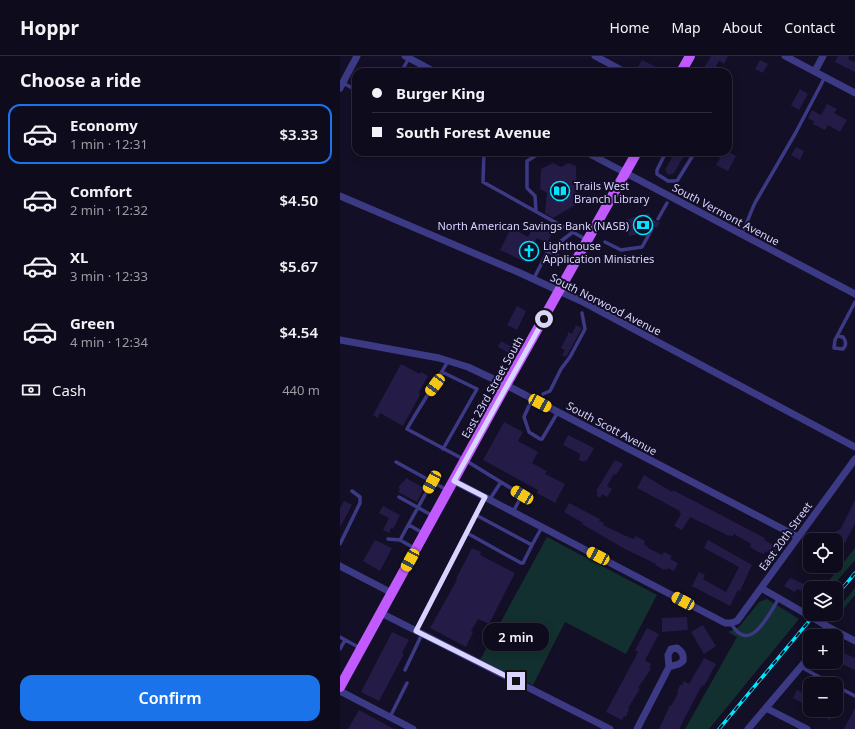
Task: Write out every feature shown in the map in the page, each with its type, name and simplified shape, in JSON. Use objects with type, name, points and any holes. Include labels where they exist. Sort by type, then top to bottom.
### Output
[{"type":"main road","points":[[683,68],[688,57]]},
{"type":"main road","name":"East 23rd Street South","points":[[341,685],[506,385],[575,265],[635,156]]},
{"type":"street","points":[[341,85],[357,56]]},
{"type":"street","points":[[595,56],[618,68]]},
{"type":"street","points":[[785,56],[855,93]]},
{"type":"street","points":[[815,71],[823,56]]},
{"type":"street","points":[[407,57],[428,68]]},
{"type":"street","name":"South Vermont Avenue","points":[[594,156],[855,294]]},
{"type":"street","name":"South Norwood Avenue","points":[[340,196],[581,301],[855,447]]},
{"type":"street","name":"South Scott Avenue","points":[[340,340],[432,357],[468,367],[506,385],[798,538]]},
{"type":"street","name":"East 20th Street","points":[[731,623],[736,621],[761,588],[855,459]]},
{"type":"street","points":[[454,481],[725,623],[731,623]]},
{"type":"street","points":[[340,566],[392,593]]},
{"type":"street","points":[[761,588],[832,629]]},
{"type":"street","points":[[381,613],[610,729]]},
{"type":"street","points":[[843,634],[855,640]]},
{"type":"street","points":[[748,729],[803,665]]},
{"type":"street","points":[[637,729],[669,667]]},
{"type":"street","points":[[341,685],[390,717],[413,729]]},
{"type":"street","points":[[766,708],[807,729]]},
{"type":"lane","points":[[403,68],[407,57]]},
{"type":"lane","points":[[741,234],[748,221],[752,208],[825,77]]},
{"type":"lane","points":[[341,85],[352,89]]},
{"type":"lane","points":[[484,156],[483,182],[588,240]]},
{"type":"lane","points":[[535,156],[527,161],[527,188],[535,196],[536,211]]},
{"type":"lane","points":[[664,156],[657,170],[657,174],[668,181],[677,181],[693,156]]},
{"type":"lane","points":[[658,219],[667,203]]},
{"type":"lane","points":[[605,242],[621,250],[642,247],[652,229]]},
{"type":"lane","points":[[533,280],[548,250],[572,232]]},
{"type":"lane","points":[[548,250],[575,265]]},
{"type":"lane","points":[[838,336],[855,302]]},
{"type":"lane","points":[[543,394],[550,391],[561,368],[570,356],[585,329],[582,313]]},
{"type":"lane","points":[[448,361],[435,385],[423,401],[408,429],[465,460],[522,495],[513,512]]},
{"type":"lane","points":[[442,372],[477,389],[443,449]]},
{"type":"lane","points":[[532,399],[524,417],[529,432],[540,439],[542,439],[558,412]]},
{"type":"lane","points":[[396,462],[448,491]]},
{"type":"lane","points":[[400,540],[432,482]]},
{"type":"lane","points":[[405,670],[419,632],[476,515],[500,482]]},
{"type":"lane","points":[[340,544],[360,503],[360,497],[352,491]]},
{"type":"lane","points":[[399,497],[434,517]]},
{"type":"lane","points":[[476,515],[532,545]]},
{"type":"lane","points":[[408,525],[424,534]]},
{"type":"lane","points":[[467,533],[523,563],[542,527]]},
{"type":"lane","points":[[388,539],[400,540],[416,549]]},
{"type":"lane","points":[[731,623],[733,627],[743,635],[748,636],[753,634],[760,627],[779,598]]},
{"type":"lane","points":[[340,637],[361,648]]},
{"type":"lane","points":[[340,649],[345,640]]},
{"type":"lane","points":[[801,667],[819,677]]},
{"type":"lane","points":[[390,717],[407,683]]},
{"type":"lane","points":[[843,690],[855,696]]},
{"type":"green space","points":[[547,537],[657,595],[626,654],[565,622],[533,685],[480,660]]},
{"type":"green space","points":[[855,548],[855,560],[837,581],[829,581],[835,573],[843,573],[843,563]]},
{"type":"green space","points":[[855,588],[855,595],[843,610],[843,603]]},
{"type":"green space","points":[[767,599],[799,619],[709,729],[685,729],[737,637],[728,632],[739,627],[759,602]]},
{"type":"building","points":[[709,56],[728,56],[724,64],[719,61],[715,68],[704,68],[711,57]]},
{"type":"building","points":[[838,56],[849,56],[848,59],[855,62],[855,72],[835,62]]},
{"type":"building","points":[[642,60],[658,68],[637,68]]},
{"type":"building","points":[[760,60],[768,64],[763,73],[755,69]]},
{"type":"building","points":[[800,89],[808,94],[799,110],[791,105]]},
{"type":"building","points":[[827,104],[837,109],[834,113],[847,120],[840,132],[828,125],[825,130],[813,124],[814,121],[808,118],[812,110],[821,115]]},
{"type":"building","points":[[796,147],[804,151],[800,160],[791,155]]},
{"type":"building","points":[[732,154],[736,156],[728,171],[716,165],[721,156],[732,156]]},
{"type":"building","points":[[673,156],[684,156],[674,173],[668,175],[665,170]]},
{"type":"building","name":"Trails West Branch Library","points":[[553,163],[561,167],[568,163],[576,166],[577,204],[553,218],[545,213],[547,193],[540,189],[541,169]]},
{"type":"building","name":"North American Savings Bank (NASB)","points":[[649,213],[651,221],[655,220],[660,222],[657,228],[651,226],[645,233],[629,236],[626,220]]},
{"type":"building","points":[[536,222],[545,227],[544,229],[552,233],[547,243],[537,238],[525,262],[500,250],[511,228],[528,237]]},
{"type":"building","points":[[517,306],[526,311],[517,330],[507,325]]},
{"type":"building","points":[[576,325],[582,328],[566,357],[562,355],[565,350],[561,348],[569,332],[572,334]]},
{"type":"building","points":[[501,341],[512,347],[509,353],[498,347]]},
{"type":"building","points":[[401,364],[420,374],[421,372],[428,376],[419,392],[420,395],[403,426],[380,413],[378,418],[373,415]]},
{"type":"building","points":[[504,422],[523,432],[518,441],[538,452],[532,463],[547,471],[545,474],[565,484],[555,503],[537,493],[538,490],[483,460]]},
{"type":"building","points":[[568,435],[594,448],[587,461],[586,460],[584,462],[579,460],[580,454],[563,445]]},
{"type":"building","points":[[615,460],[623,464],[616,475],[614,474],[607,486],[612,489],[607,497],[602,494],[600,498],[596,495],[598,492],[596,491]]},
{"type":"building","points":[[644,475],[672,492],[673,490],[765,538],[764,540],[779,548],[775,556],[765,551],[764,554],[758,552],[750,547],[751,544],[734,534],[732,537],[730,535],[729,536],[690,517],[682,530],[674,526],[681,514],[679,512],[680,511],[637,488]]},
{"type":"building","points":[[406,478],[424,488],[417,502],[398,492],[400,489],[398,488]]},
{"type":"building","points":[[855,500],[855,523],[845,543],[843,542],[843,533],[835,533],[838,529],[840,530]]},
{"type":"building","points":[[344,501],[352,505],[340,527],[340,508]]},
{"type":"building","points":[[569,503],[600,519],[599,521],[604,523],[603,525],[628,537],[634,539],[635,536],[645,541],[644,544],[648,548],[662,555],[664,552],[672,556],[670,559],[678,563],[674,571],[668,568],[667,570],[664,570],[655,565],[656,564],[623,548],[582,524],[583,523],[564,512]]},
{"type":"building","points":[[383,506],[400,515],[393,529],[391,528],[389,533],[383,530],[389,518],[379,513]]},
{"type":"building","points":[[375,540],[392,548],[380,571],[363,561]]},
{"type":"building","points":[[708,540],[752,565],[740,591],[738,590],[730,606],[692,586],[699,572],[705,575],[703,579],[726,592],[739,567],[704,548]]},
{"type":"building","points":[[472,548],[481,552],[480,555],[515,573],[489,624],[478,619],[471,631],[473,632],[466,647],[430,628],[457,580],[456,579]]},
{"type":"building","points":[[790,578],[803,584],[801,591],[797,589],[795,592],[784,586]]},
{"type":"building","points":[[687,617],[688,630],[662,632],[662,618]]},
{"type":"building","points":[[703,625],[716,646],[704,654],[691,632]]},
{"type":"building","points":[[647,628],[659,634],[645,660],[651,664],[649,668],[651,669],[638,688],[640,689],[628,708],[626,717],[624,716],[622,720],[606,712],[638,652],[635,650]]},
{"type":"building","points":[[392,632],[409,640],[402,653],[404,654],[379,701],[361,692]]},
{"type":"building","points":[[843,650],[845,651],[844,653],[855,658],[855,670],[843,664]]},
{"type":"building","points":[[704,658],[716,664],[704,686],[702,685],[679,729],[659,729],[670,705],[671,706],[678,693],[677,692],[680,685],[682,685],[684,681],[689,684]]},
{"type":"building","points":[[803,688],[803,703],[793,698],[797,690],[801,692]]},
{"type":"building","points":[[855,708],[855,729],[844,729]]},
{"type":"building","points":[[359,710],[394,729],[348,729]]},
{"type":"building","points":[[824,717],[832,717],[830,720]]},
{"type":"railway","points":[[843,588],[855,573]]},
{"type":"railway","points":[[719,729],[809,621]]},
{"type":"place","name":"Trails West Branch Library","points":[[560,191]]},
{"type":"place","name":"North American Savings Bank (NASB)","points":[[643,225]]},
{"type":"place","name":"Lighthouse Application Ministries","points":[[529,251]]},
{"type":"route","points":[[516,681],[416,631],[485,497],[454,481],[544,319]]}]
